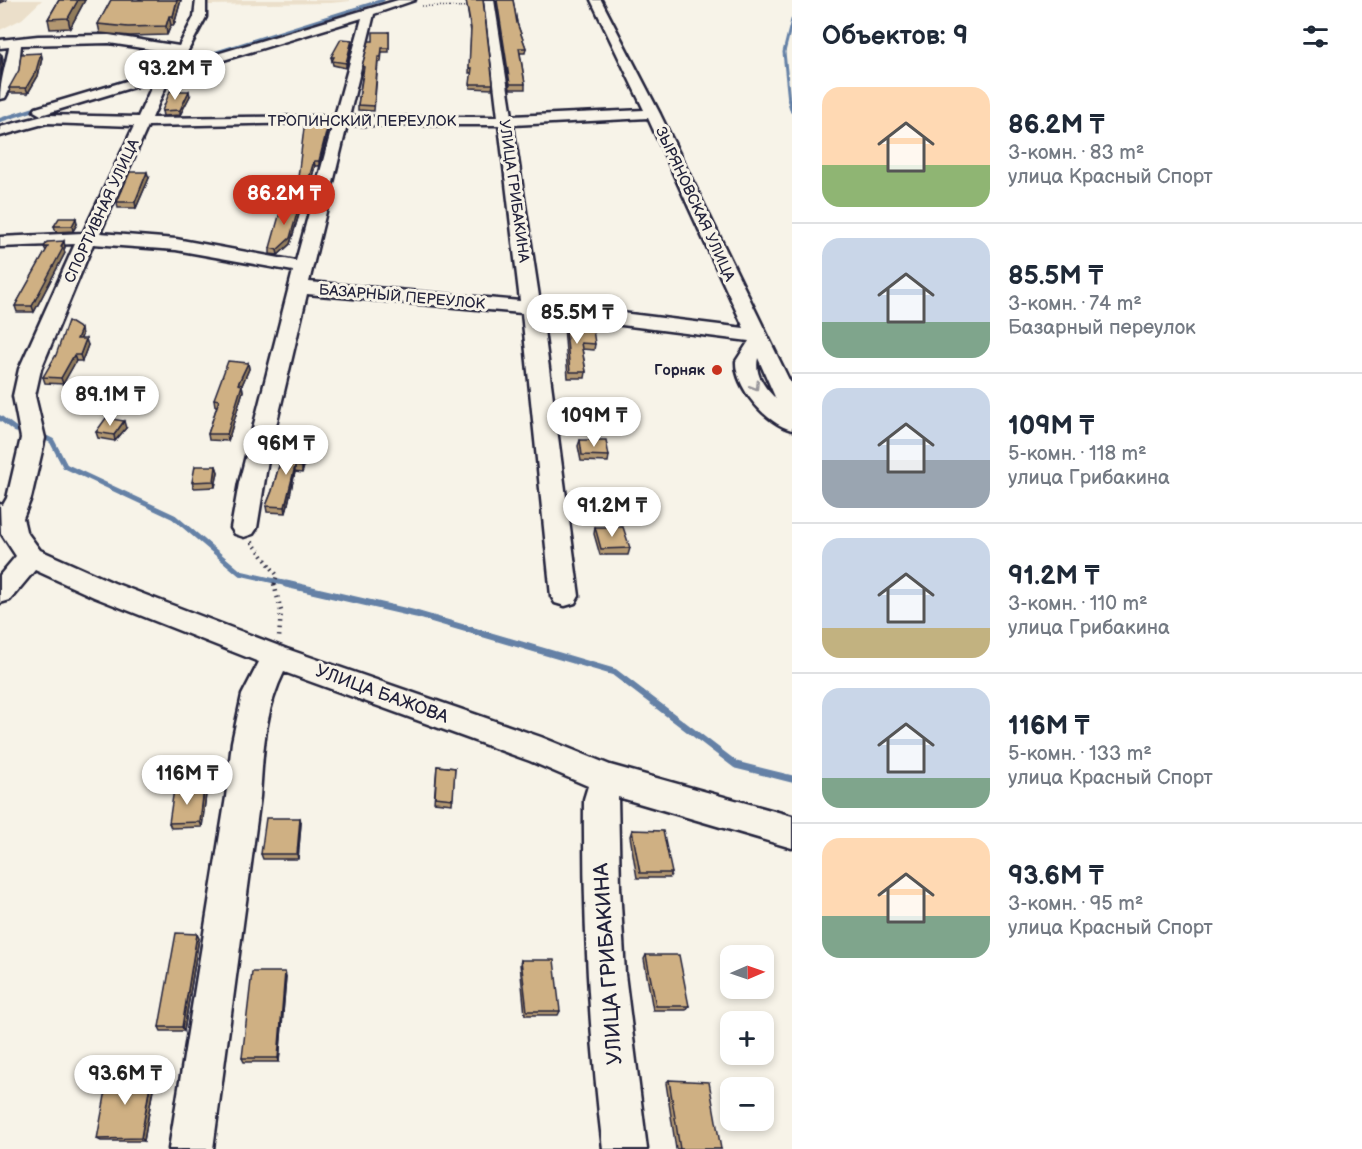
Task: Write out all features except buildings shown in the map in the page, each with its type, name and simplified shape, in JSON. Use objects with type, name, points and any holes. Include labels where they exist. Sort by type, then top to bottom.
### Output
[{"type":"street","points":[[0,125],[146,75],[177,57],[187,44],[202,13],[201,0]]},
{"type":"street","name":"ЗЫРЯНОВСКАЯ УЛИЦА","points":[[596,0],[653,114],[792,409]]},
{"type":"street","points":[[28,107],[406,1]]},
{"type":"street","name":"УЛИЦА ГРИБАКИНА","points":[[489,3],[531,308],[565,596]]},
{"type":"street","points":[[244,528],[254,464],[302,267],[369,13]]},
{"type":"street","points":[[148,44],[165,43],[192,33]]},
{"type":"street","points":[[0,44],[109,39],[181,50]]},
{"type":"street","points":[[0,95],[11,74],[15,45],[18,42]]},
{"type":"street","name":"СПОРТИВНАЯ УЛИЦА","points":[[5,515],[19,498],[32,433],[24,396],[30,369],[81,248],[88,239],[144,123],[159,86],[146,75]]},
{"type":"street","name":"ТРОПИНСКИЙ ПЕРЕУЛОК","points":[[0,132],[47,119],[144,123],[341,120],[504,122],[653,114]]},
{"type":"street","name":"БАЗАРНЫЙ ПЕРЕУЛОК","points":[[0,242],[109,238],[159,242],[302,267]]},
{"type":"street","name":"БАЗАРНЫЙ ПЕРЕУЛОК","points":[[297,287],[531,308],[759,339]]},
{"type":"street","points":[[759,339],[749,354],[746,364],[750,378],[762,396],[792,423]]},
{"type":"street","points":[[0,592],[31,557],[14,533],[5,515]]},
{"type":"street","name":"УЛИЦА БАЖОВА","points":[[31,557],[104,590],[277,657],[541,751],[606,779],[792,832]]},
{"type":"street","points":[[191,1149],[243,797],[248,742],[257,695],[277,657]]},
{"type":"street","name":"УЛИЦА ГРИБАКИНА","points":[[606,779],[601,799],[603,937],[613,1063],[625,1149]]},
{"type":"path","points":[[406,1],[427,6],[489,3]]},
{"type":"path","points":[[244,528],[277,575],[274,585],[280,597],[282,610],[277,657]]},
{"type":"shaded area","points":[[0,0],[42,0],[22,19],[0,30]]},
{"type":"shaded area","points":[[208,0],[350,0],[350,1],[207,5]]},
{"type":"waterway","points":[[85,93],[383,0]]},
{"type":"waterway","points":[[789,101],[784,52],[792,20]]},
{"type":"waterway","points":[[789,100],[792,111]]},
{"type":"waterway","points":[[0,120],[41,107]]},
{"type":"waterway","points":[[0,418],[16,430],[25,431]]},
{"type":"waterway","points":[[38,434],[52,441],[65,466],[174,517],[240,573],[292,585]]},
{"type":"waterway","points":[[286,584],[416,614],[614,672],[736,765],[792,779]]},
{"type":"place","name":"Горняк","points":[[717,370]]}]
